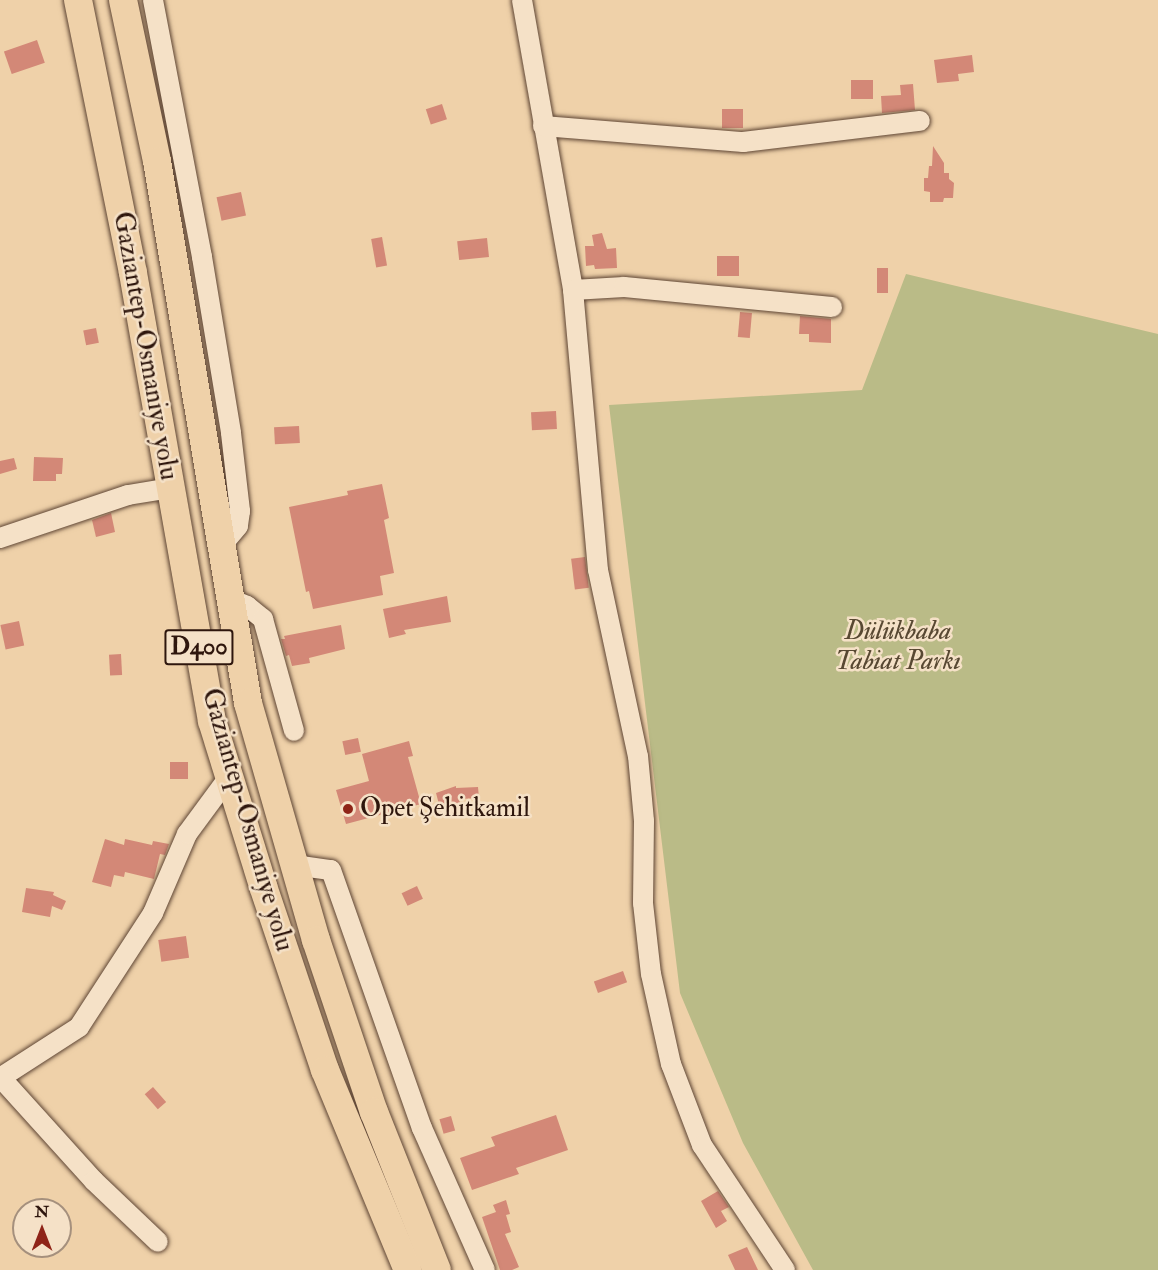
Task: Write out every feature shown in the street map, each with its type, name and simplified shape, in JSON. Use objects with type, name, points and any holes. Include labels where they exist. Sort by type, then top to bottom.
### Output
[{"type":"highway","name":"Gaziantep-Osmaniye yolu","points":[[78,0],[133,273],[212,721],[263,886],[325,1070],[429,1267]]},
{"type":"highway","name":"Gaziantep-Osmaniye yolu","points":[[123,0],[157,161],[248,703],[316,940],[429,1267]]},
{"type":"street","points":[[153,0],[200,246],[231,433],[240,511],[238,526],[222,546]]},
{"type":"street","points":[[522,0],[573,290],[598,570],[638,756],[644,821],[643,903],[656,996],[671,1064],[702,1145],[785,1270]]},
{"type":"street","points":[[543,126],[743,142],[920,121]]},
{"type":"street","points":[[573,290],[624,287],[832,307]]},
{"type":"street","points":[[0,538],[128,495],[171,488]]},
{"type":"street","points":[[230,599],[247,606],[263,619],[294,731]]},
{"type":"street","points":[[158,1242],[94,1181],[0,1078],[79,1027],[153,913],[187,834],[229,777]]},
{"type":"street","points":[[294,865],[330,870],[422,1128],[485,1270]]},
{"type":"green space","name":"Dülükbaba Tabiat Parkı","points":[[906,274],[1158,334],[1158,1270],[813,1270],[743,1143],[680,993],[609,405],[862,390]]},
{"type":"building","points":[[37,40],[45,63],[12,74],[4,51]]},
{"type":"building","points":[[972,55],[974,72],[958,74],[959,81],[937,83],[934,60]]},
{"type":"building","points":[[851,80],[873,80],[873,99],[851,99]]},
{"type":"building","points":[[913,84],[915,110],[882,113],[881,96],[901,95],[900,85]]},
{"type":"building","points":[[442,104],[447,119],[431,124],[426,109]]},
{"type":"building","points":[[722,109],[743,109],[743,128],[722,128]]},
{"type":"building","points":[[933,146],[944,163],[944,173],[949,173],[949,179],[954,183],[953,198],[944,198],[943,202],[930,202],[930,192],[924,191],[924,178],[928,178],[929,166],[932,166]]},
{"type":"building","points":[[241,192],[246,215],[222,221],[217,197]]},
{"type":"building","points":[[602,233],[607,249],[616,248],[617,268],[595,269],[594,265],[586,266],[585,246],[594,246],[592,235]]},
{"type":"building","points":[[382,237],[387,266],[376,267],[371,239]]},
{"type":"building","points":[[487,238],[489,257],[459,260],[457,241]]},
{"type":"building","points":[[717,256],[739,256],[739,276],[717,276]]},
{"type":"building","points":[[877,268],[888,268],[888,293],[877,293]]},
{"type":"building","points":[[740,312],[752,313],[750,338],[738,337]]},
{"type":"building","points":[[800,316],[831,319],[831,343],[809,342],[809,334],[799,334]]},
{"type":"building","points":[[96,328],[99,343],[86,345],[83,330]]},
{"type":"building","points":[[556,411],[557,429],[532,430],[531,412]]},
{"type":"building","points":[[299,426],[300,443],[275,444],[274,427]]},
{"type":"building","points":[[34,457],[63,458],[62,474],[56,474],[56,481],[33,481]]},
{"type":"building","points":[[14,458],[17,469],[0,474],[0,461]]},
{"type":"building","points":[[382,484],[389,518],[384,520],[394,573],[380,576],[383,595],[313,609],[309,591],[306,592],[289,507],[348,495],[347,491]]},
{"type":"building","points":[[111,513],[115,532],[96,537],[92,520]]},
{"type":"building","points":[[585,557],[589,588],[575,589],[571,559]]},
{"type":"building","points":[[447,596],[451,622],[404,630],[406,634],[389,638],[383,609]]},
{"type":"building","points":[[19,621],[24,645],[6,649],[0,625]]},
{"type":"building","points":[[341,625],[345,649],[309,658],[310,663],[292,666],[281,639],[285,639],[284,636]]},
{"type":"building","points":[[121,654],[122,675],[110,676],[109,655]]},
{"type":"building","points":[[358,738],[361,752],[345,755],[342,741]]},
{"type":"building","points":[[409,741],[413,756],[408,757],[421,804],[346,824],[336,790],[369,781],[362,754]]},
{"type":"building","points":[[170,762],[188,762],[188,779],[170,779]]},
{"type":"building","points":[[456,786],[456,788],[478,787],[479,798],[459,799],[462,810],[442,816],[436,793]]},
{"type":"building","points":[[105,839],[124,845],[125,839],[152,845],[153,841],[169,844],[165,855],[160,854],[154,879],[125,872],[124,877],[114,875],[111,887],[92,882]]},
{"type":"building","points":[[417,886],[423,899],[408,906],[402,893]]},
{"type":"building","points":[[26,888],[54,892],[53,895],[66,901],[62,910],[52,906],[50,917],[22,912]]},
{"type":"building","points":[[186,936],[189,958],[161,962],[158,940]]},
{"type":"building","points":[[623,971],[627,982],[598,993],[594,982]]},
{"type":"building","points":[[153,1087],[166,1102],[158,1109],[145,1094]]},
{"type":"building","points":[[556,1115],[568,1150],[516,1168],[519,1174],[472,1190],[460,1158],[495,1146],[491,1137]]},
{"type":"building","points":[[451,1116],[455,1130],[444,1134],[439,1119]]},
{"type":"building","points":[[718,1191],[729,1207],[721,1211],[727,1221],[716,1228],[701,1201]]},
{"type":"building","points":[[506,1200],[510,1214],[506,1215],[511,1232],[505,1234],[519,1267],[512,1270],[500,1270],[482,1217],[496,1212],[493,1205]]},
{"type":"building","points":[[747,1247],[758,1270],[735,1270],[728,1255]]},
{"type":"place","name":"Opet Şehitkamil","points":[[348,809]]}]
